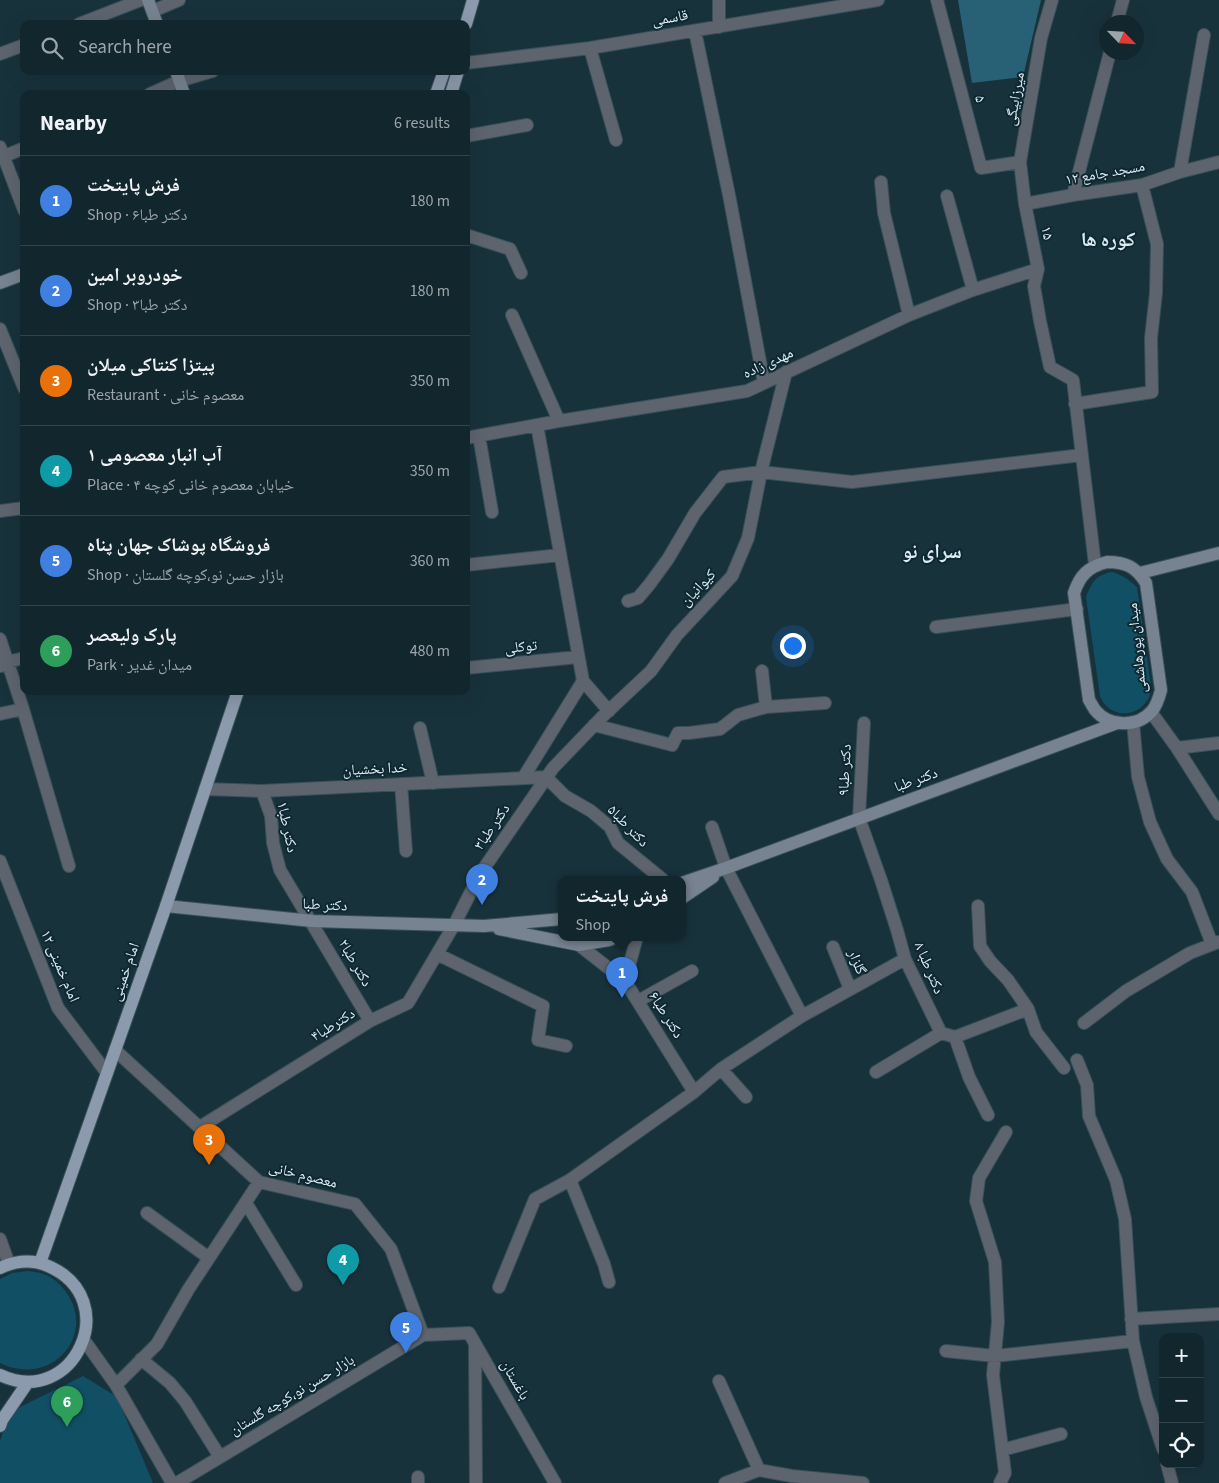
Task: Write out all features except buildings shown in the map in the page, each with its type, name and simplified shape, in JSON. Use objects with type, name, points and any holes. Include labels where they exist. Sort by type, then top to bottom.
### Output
[{"type":"main road","points":[[467,20],[474,0]]},
{"type":"main road","points":[[437,90],[443,75]]},
{"type":"main road","points":[[452,90],[457,75]]},
{"type":"main road","name":"امام خمینی","points":[[40,1262],[166,906],[237,695]]},
{"type":"main road","points":[[0,1375],[9,1380],[28,1382],[46,1379],[63,1370],[76,1356],[84,1340],[87,1321],[84,1303],[74,1284],[59,1271],[40,1262],[24,1261],[4,1266]]},
{"type":"main road","points":[[0,1426],[2,1420],[28,1382]]},
{"type":"street","points":[[90,20],[142,0]]},
{"type":"street","points":[[155,20],[150,6],[179,0]]},
{"type":"street","points":[[719,0],[719,27]]},
{"type":"street","name":"قاسمی","points":[[470,63],[590,48],[878,0]]},
{"type":"street","name":"۵","points":[[938,0],[981,168],[1020,162]]},
{"type":"street","name":"میرزابیگی","points":[[1025,204],[1020,162],[1041,38],[1052,0]]},
{"type":"street","points":[[1119,15],[1123,0]]},
{"type":"street","points":[[695,31],[730,200],[764,383]]},
{"type":"street","points":[[1180,172],[1204,35]]},
{"type":"street","points":[[0,54],[20,46]]},
{"type":"street","points":[[590,48],[616,140]]},
{"type":"street","points":[[1073,195],[1108,60]]},
{"type":"street","points":[[156,90],[178,76],[183,90]]},
{"type":"street","points":[[470,135],[527,126]]},
{"type":"street","points":[[20,149],[1,154],[20,200]]},
{"type":"street","name":"مسجد جامع ۱۲","points":[[1025,204],[1073,195],[1142,186],[1180,172],[1219,162]]},
{"type":"street","points":[[880,182],[884,213],[909,315]]},
{"type":"street","points":[[1095,565],[1076,404],[1152,392],[1151,338],[1156,293],[1157,244],[1142,186]]},
{"type":"street","points":[[947,196],[973,290]]},
{"type":"street","name":"۱۵","points":[[1025,204],[1038,269],[1034,286],[1050,367],[1073,380],[1076,404]]},
{"type":"street","points":[[470,235],[510,249],[521,273]]},
{"type":"street","name":"مهدی زاده","points":[[473,437],[559,421],[747,391],[909,315],[973,290],[1038,269]]},
{"type":"street","points":[[0,283],[20,276]]},
{"type":"street","points":[[512,315],[559,421]]},
{"type":"street","points":[[0,329],[20,378]]},
{"type":"street","name":"کیوانیان","points":[[546,777],[594,725],[651,671],[677,635],[732,576],[748,538],[786,372]]},
{"type":"street","points":[[537,425],[583,681],[609,710]]},
{"type":"street","points":[[473,437],[492,512]]},
{"type":"street","points":[[628,601],[638,598],[649,585],[668,559],[695,513],[723,477],[762,472],[852,482],[1082,455]]},
{"type":"street","points":[[0,511],[20,508]]},
{"type":"street","points":[[1117,723],[1105,719],[1096,711],[1089,700],[1074,594],[1078,582],[1085,572],[1095,565],[1107,562],[1119,562],[1130,566],[1140,573],[1219,554]]},
{"type":"street","points":[[470,565],[560,555]]},
{"type":"street","name":"میدان پورهاشمی","points":[[1117,723],[1141,720],[1151,712],[1158,702],[1161,690],[1146,583],[1140,573]]},
{"type":"street","points":[[936,627],[1077,609]]},
{"type":"street","points":[[0,639],[3,664],[23,709],[69,866]]},
{"type":"street","name":"توکلی","points":[[470,668],[578,657]]},
{"type":"street","points":[[3,664],[20,659]]},
{"type":"street","points":[[762,671],[766,708]]},
{"type":"street","points":[[523,778],[583,681]]},
{"type":"street","points":[[594,725],[672,745],[678,733],[720,729],[738,715],[766,708],[825,703]]},
{"type":"street","points":[[0,714],[23,709]]},
{"type":"street","points":[[1151,712],[1177,748],[1219,814]]},
{"type":"street","points":[[1084,1023],[1126,991],[1190,952],[1215,943],[1192,892],[1167,859],[1150,822],[1138,777],[1132,722]]},
{"type":"street","name":"دکتر طبا۹","points":[[859,818],[864,723]]},
{"type":"street","name":"دکتر طبا","points":[[686,882],[1117,723]]},
{"type":"street","points":[[420,728],[433,783]]},
{"type":"street","points":[[1177,748],[1219,743]]},
{"type":"street","name":"خدا بخشیان","points":[[205,789],[262,791],[546,777]]},
{"type":"street","name":"دکتر طبا۵","points":[[546,777],[565,796],[590,811],[610,827],[618,843],[658,876]]},
{"type":"street","name":"دکتر طبا۳","points":[[454,925],[480,874],[546,777]]},
{"type":"street","points":[[400,784],[406,851]]},
{"type":"street","name":"دکتر طبا۱","points":[[262,791],[271,816],[273,843],[280,870],[312,921]]},
{"type":"street","name":"دکتر طبا ۸","points":[[859,818],[881,880],[905,959],[940,1033]]},
{"type":"street","points":[[712,827],[726,868],[802,1016]]},
{"type":"street","name":"امام خمینی ۱۲","points":[[0,861],[58,1008],[107,1073]]},
{"type":"street","name":"دکتر طبا","points":[[686,895],[726,868]]},
{"type":"street","name":"دکتر طبا","points":[[166,906],[312,921],[484,926],[558,919]]},
{"type":"street","points":[[978,906],[980,946],[990,961],[1008,980],[1028,1009],[1036,1032],[1064,1068]]},
{"type":"street","name":"دکتر طبا۲","points":[[312,921],[370,1021]]},
{"type":"street","name":"دکترطبا۴","points":[[200,1127],[370,1021],[408,1003],[454,925]]},
{"type":"street","name":"دکتر طبا","points":[[484,926],[558,941]]},
{"type":"street","name":"دکتر طبا","points":[[559,941],[579,945],[597,941]]},
{"type":"street","points":[[626,982],[636,941]]},
{"type":"street","name":"دکتر طبا۶","points":[[579,945],[626,982],[694,1092]]},
{"type":"street","name":"گلزار","points":[[833,948],[850,989]]},
{"type":"street","points":[[437,954],[543,1006],[538,1040],[566,1046]]},
{"type":"street","points":[[499,1287],[535,1199],[570,1180],[694,1092],[722,1069],[802,1016],[905,959]]},
{"type":"street","points":[[638,1001],[692,971]]},
{"type":"street","points":[[876,1072],[940,1033],[955,1037],[1028,1009]]},
{"type":"street","points":[[955,1037],[969,1078],[988,1115]]},
{"type":"street","name":"معصوم خانی","points":[[115,1050],[259,1182],[355,1204],[392,1249],[423,1335]]},
{"type":"street","points":[[1077,1060],[1087,1085],[1089,1116],[1116,1180],[1124,1218],[1133,1341],[1146,1397],[1159,1437]]},
{"type":"street","points":[[722,1069],[746,1097]]},
{"type":"street","points":[[1000,1483],[1005,1473],[994,1375],[998,1322],[995,1262],[976,1201],[979,1178],[1006,1132]]},
{"type":"street","points":[[570,1180],[604,1264],[608,1282]]},
{"type":"street","points":[[116,1384],[157,1344],[188,1290],[259,1182]]},
{"type":"street","points":[[246,1203],[296,1285]]},
{"type":"street","points":[[147,1214],[209,1258]]},
{"type":"street","points":[[0,1239],[4,1266]]},
{"type":"street","points":[[1131,1319],[1219,1314]]},
{"type":"street","name":"باغستان","points":[[423,1335],[469,1333],[555,1483]]},
{"type":"street","name":"بازار حسن نو،کوچه گلستان","points":[[177,1483],[423,1335]]},
{"type":"street","points":[[84,1340],[116,1384],[172,1483]]},
{"type":"street","points":[[946,1351],[995,1356],[1133,1341]]},
{"type":"street","points":[[475,1345],[476,1483]]},
{"type":"street","points":[[141,1359],[170,1383],[185,1402],[220,1457]]},
{"type":"street","points":[[719,1381],[759,1470]]},
{"type":"street","points":[[1002,1450],[1061,1434]]},
{"type":"street","points":[[1168,1468],[1172,1483]]},
{"type":"street","points":[[725,1483],[759,1470],[792,1476],[863,1483]]},
{"type":"shaded area","points":[[958,0],[1041,0],[1023,77],[972,83]]},
{"type":"shaded area","points":[[1112,572],[1126,578],[1137,587],[1151,687],[1149,698],[1143,706],[1130,713],[1116,712],[1109,709],[1100,696],[1086,597],[1090,587],[1098,577]]},
{"type":"shaded area","points":[[28,1271],[46,1275],[62,1287],[73,1304],[76,1321],[73,1337],[66,1351],[53,1362],[38,1368],[19,1369],[0,1363],[0,1279],[12,1273]]},
{"type":"shaded area","points":[[83,1376],[117,1397],[153,1483],[0,1483],[0,1441],[10,1412]]},
{"type":"place","name":"خودروبر امین","points":[[482,905]]},
{"type":"place","name":"فرش پایتخت","points":[[622,998]]},
{"type":"place","name":"پیتزا کنتاکی میلان","points":[[209,1165]]},
{"type":"place","name":"آب انبار معصومی ۱","points":[[343,1285]]},
{"type":"place","name":"فروشگاه پوشاک جهان پناه","points":[[406,1353]]},
{"type":"place","name":"پارک ولیعصر","points":[[67,1427]]},
{"type":"district","name":"کوره ها","points":[[1108,240]]},
{"type":"district","name":"سرای نو","points":[[932,552]]}]
